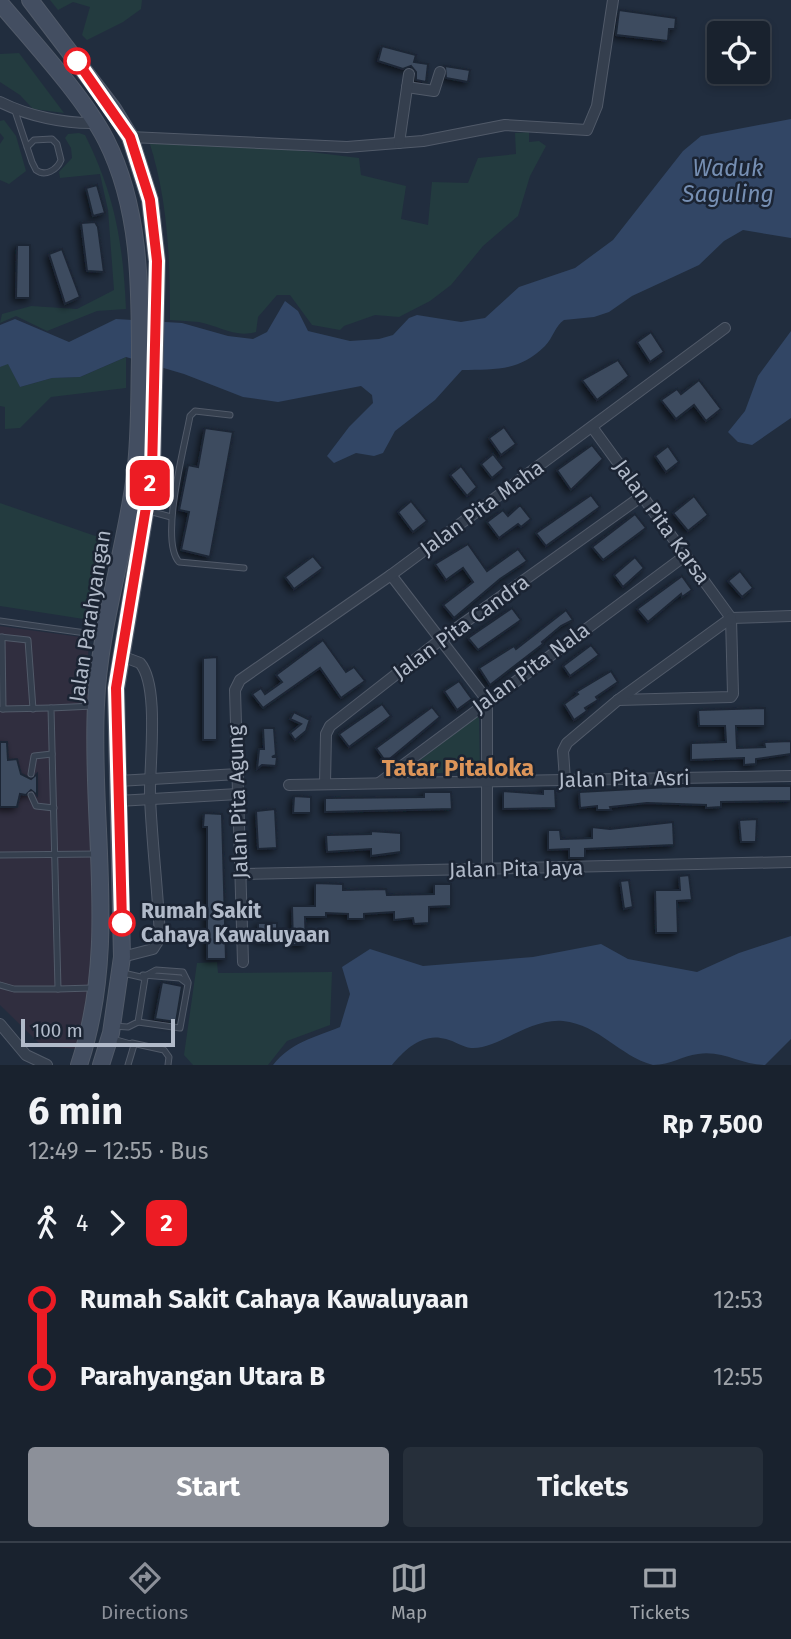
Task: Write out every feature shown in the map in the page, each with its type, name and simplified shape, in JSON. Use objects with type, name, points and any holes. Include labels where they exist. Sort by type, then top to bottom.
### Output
[{"type":"main road","name":"Jalan Parahyangan","points":[[30,0],[127,132],[150,200],[157,288],[152,471],[119,655],[116,688],[121,965],[111,1032],[101,1065]]},
{"type":"main road","name":"Jalan Parahyangan","points":[[0,3],[96,123],[105,138],[124,187],[132,222],[140,289],[135,475],[104,635],[96,706],[103,948],[91,1030],[79,1065]]},
{"type":"main road","points":[[105,138],[127,132]]},
{"type":"main road","points":[[112,597],[129,602]]},
{"type":"street","points":[[127,132],[347,147],[464,135],[505,125],[587,131],[597,106],[613,0]]},
{"type":"street","points":[[407,87],[434,91],[440,72]]},
{"type":"street","points":[[399,143],[409,74]]},
{"type":"street","points":[[0,102],[15,110],[78,124],[96,123]]},
{"type":"street","name":"Jalan Pita Maha","points":[[237,684],[391,575],[726,328]]},
{"type":"street","name":"Jalan Pita Karsa","points":[[592,427],[731,618]]},
{"type":"street","name":"Jalan Pita Candra","points":[[325,784],[327,729],[440,640],[642,496]]},
{"type":"street","name":"Jalan Pita Nala","points":[[379,783],[685,555]]},
{"type":"street","points":[[391,575],[487,701],[487,869]]},
{"type":"street","points":[[565,780],[564,747],[618,700],[731,618],[791,616]]},
{"type":"street","points":[[618,700],[731,697],[731,618]]},
{"type":"street","points":[[119,655],[140,663],[147,676],[154,738],[150,799],[160,938],[153,949],[121,965]]},
{"type":"street","name":"Jalan Pita Agung","points":[[237,684],[243,962]]},
{"type":"street","points":[[118,781],[238,774]]},
{"type":"street","name":"Jalan Pita Asri","points":[[289,785],[791,776]]},
{"type":"street","points":[[118,801],[238,794]]},
{"type":"street","name":"Jalan Pita Jaya","points":[[240,874],[791,862]]},
{"type":"street","points":[[0,1024],[26,1055],[47,1065]]},
{"type":"street","points":[[18,1065],[26,1055]]},
{"type":"lane","points":[[15,110],[27,147],[36,170],[40,174],[58,167],[61,160],[57,144],[52,139],[34,140],[27,147]]},
{"type":"lane","points":[[230,415],[195,411],[190,416],[171,517],[174,557],[179,562],[244,568]]},
{"type":"lane","points":[[146,510],[171,517]]},
{"type":"lane","points":[[0,621],[104,635]]},
{"type":"lane","points":[[33,709],[28,640],[1,637],[1,709],[33,709],[96,706]]},
{"type":"lane","points":[[51,708],[58,989]]},
{"type":"lane","points":[[31,774],[34,756],[52,754]]},
{"type":"lane","points":[[31,795],[36,806],[54,808]]},
{"type":"lane","points":[[0,855],[99,854]]},
{"type":"lane","points":[[111,1032],[138,1022],[180,1028],[188,984],[180,978],[145,975],[121,965]]},
{"type":"lane","points":[[138,1022],[146,983],[145,975]]},
{"type":"lane","points":[[0,985],[14,989],[99,987]]},
{"type":"lane","points":[[111,1032],[132,1043],[164,1050],[169,1057],[168,1065]]},
{"type":"lane","points":[[128,1065],[134,1047],[132,1043]]},
{"type":"shaded area","points":[[0,626],[88,638],[94,979],[78,1049],[42,1046],[0,1005]]},
{"type":"green space","points":[[50,0],[142,0],[141,9],[123,22],[87,40],[82,35],[90,7],[73,2],[58,10]]},
{"type":"green space","points":[[19,53],[64,113],[33,109],[20,95],[0,82],[0,54]]},
{"type":"green space","points":[[4,120],[16,136],[26,171],[9,184],[0,180],[0,144],[4,138],[0,133],[0,121]]},
{"type":"green space","points":[[529,132],[529,142],[539,141],[546,146],[530,176],[518,216],[483,246],[451,285],[430,301],[399,317],[375,315],[344,326],[340,330],[312,325],[290,295],[277,295],[258,317],[256,332],[241,334],[199,322],[170,320],[167,229],[149,141],[286,149],[359,158],[361,175],[406,186],[401,219],[428,225],[432,182],[468,183],[478,158],[516,154],[515,133]]},
{"type":"green space","points":[[68,134],[85,135],[104,178],[116,220],[123,262],[126,309],[97,311],[47,331],[16,316],[0,323],[2,314],[31,306],[77,309],[114,290],[108,210],[100,174],[60,178],[59,172],[72,158],[71,148],[65,138]]},
{"type":"green space","points":[[126,357],[126,388],[51,397],[20,428],[5,429],[5,407],[0,406],[0,367],[8,363],[20,387],[52,378],[80,377]]},
{"type":"green space","points":[[0,503],[104,539],[90,620],[0,606]]},
{"type":"green space","points":[[479,715],[480,772],[402,774]]},
{"type":"green space","points":[[217,962],[218,973],[332,972],[330,1025],[287,1041],[268,1065],[193,1065],[184,1055],[197,963]]},
{"type":"water","name":"Waduk Saguling","points":[[791,119],[791,238],[743,230],[724,241],[699,265],[632,296],[609,312],[594,317],[564,320],[545,346],[526,361],[506,367],[462,370],[435,400],[395,431],[383,453],[374,456],[356,453],[334,463],[327,456],[349,427],[373,403],[372,395],[361,386],[278,402],[243,397],[184,374],[126,357],[80,377],[52,378],[20,387],[8,364],[0,367],[0,325],[15,319],[69,342],[116,319],[182,323],[228,336],[253,339],[267,332],[285,301],[298,311],[308,331],[350,341],[393,335],[409,318],[417,315],[461,322],[485,318],[519,287],[575,268],[613,240],[683,151],[701,136]]},
{"type":"water","points":[[791,331],[791,418],[752,445],[738,442],[728,432],[745,411],[758,376]]},
{"type":"water","points":[[791,936],[791,1039],[765,1065],[707,1053],[653,1065],[630,1055],[588,1028],[563,1021],[550,1021],[481,1047],[471,1048],[438,1037],[422,1040],[403,1053],[392,1065],[273,1065],[295,1046],[340,1027],[350,994],[342,967],[370,949],[423,966],[533,957],[601,944],[628,959],[697,972],[739,953]]},
{"type":"building","points":[[619,10],[676,18],[675,29],[669,29],[668,41],[616,35]]},
{"type":"building","points":[[382,46],[416,55],[414,62],[428,64],[426,82],[416,80],[416,72],[411,66],[403,69],[378,61]]},
{"type":"building","points":[[445,66],[470,70],[468,82],[446,78]]},
{"type":"building","points":[[97,185],[105,213],[93,216],[86,188]]},
{"type":"building","points":[[95,222],[104,272],[87,271],[81,223]]},
{"type":"building","points":[[17,245],[30,245],[30,298],[16,298]]},
{"type":"building","points":[[62,249],[80,297],[65,304],[49,254]]},
{"type":"building","points":[[651,332],[664,352],[650,362],[637,342]]},
{"type":"building","points":[[618,360],[629,376],[597,400],[582,380]]},
{"type":"building","points":[[699,380],[721,409],[706,421],[694,405],[676,419],[661,400],[677,389],[681,394]]},
{"type":"building","points":[[504,427],[516,444],[501,455],[489,438]]},
{"type":"building","points":[[205,428],[233,432],[210,557],[181,550],[189,512],[179,510],[188,465],[198,467]]},
{"type":"building","points":[[592,445],[603,459],[571,490],[557,470]]},
{"type":"building","points":[[668,446],[679,462],[666,472],[655,456]]},
{"type":"building","points":[[493,454],[504,468],[492,478],[481,464]]},
{"type":"building","points":[[461,466],[477,487],[467,496],[450,475]]},
{"type":"building","points":[[591,495],[600,507],[546,546],[536,533]]},
{"type":"building","points":[[694,496],[708,515],[688,531],[673,513]]},
{"type":"building","points":[[411,501],[427,521],[413,532],[398,512]]},
{"type":"building","points":[[520,505],[531,519],[521,527],[518,524],[499,538],[487,522],[503,510],[508,516]]},
{"type":"building","points":[[635,514],[646,528],[603,560],[592,547]]},
{"type":"building","points":[[468,544],[487,571],[518,549],[527,561],[500,579],[454,618],[443,605],[473,582],[463,568],[446,580],[435,564]]},
{"type":"building","points":[[313,556],[323,568],[294,589],[285,577]]},
{"type":"building","points":[[635,557],[644,568],[623,587],[614,575]]},
{"type":"building","points":[[740,571],[753,588],[742,597],[728,581]]},
{"type":"building","points":[[682,576],[692,590],[682,597],[681,594],[648,622],[637,609]]},
{"type":"building","points":[[512,608],[521,620],[478,650],[468,638]]},
{"type":"building","points":[[566,610],[573,620],[561,626],[542,642],[543,644],[490,685],[479,668],[514,646],[516,649]]},
{"type":"building","points":[[323,640],[346,672],[354,667],[365,681],[341,698],[320,668],[263,708],[252,694],[261,688],[265,694],[282,682],[276,675]]},
{"type":"building","points":[[591,645],[599,655],[570,676],[563,666]]},
{"type":"building","points":[[217,657],[217,740],[203,740],[203,658]]},
{"type":"building","points":[[611,671],[618,682],[596,697],[598,700],[585,708],[587,711],[574,720],[564,704],[578,694],[576,692]]},
{"type":"building","points":[[459,681],[472,699],[457,710],[444,691]]},
{"type":"building","points":[[382,704],[391,716],[349,747],[339,734]]},
{"type":"building","points":[[432,707],[440,717],[386,762],[376,748]]},
{"type":"building","points":[[765,708],[765,726],[736,726],[737,748],[765,747],[764,742],[791,741],[791,754],[756,759],[756,764],[744,765],[744,758],[691,760],[691,743],[726,742],[725,726],[699,726],[698,710]]},
{"type":"building","points":[[294,712],[308,719],[311,716],[306,731],[295,740],[290,733],[301,724],[290,719]]},
{"type":"building","points":[[263,728],[274,728],[276,755],[272,757],[277,757],[276,766],[262,765],[257,769],[259,749],[264,749]]},
{"type":"building","points":[[0,742],[7,742],[8,760],[17,759],[21,774],[31,779],[37,774],[37,795],[31,790],[26,795],[20,794],[17,807],[0,807]]},
{"type":"building","points":[[687,786],[791,786],[791,801],[721,802],[721,807],[706,808],[706,805],[647,803],[610,807],[611,810],[597,810],[597,806],[580,808],[579,792]]},
{"type":"building","points":[[543,789],[555,789],[556,808],[503,809],[503,791],[543,794]]},
{"type":"building","points":[[424,792],[451,792],[452,809],[325,812],[325,798],[424,797]]},
{"type":"building","points":[[294,796],[311,797],[311,813],[293,813]]},
{"type":"building","points":[[275,809],[277,848],[258,849],[256,811]]},
{"type":"building","points":[[204,813],[222,814],[226,959],[207,959],[207,827],[203,827]]},
{"type":"building","points":[[757,819],[756,842],[741,842],[739,820]]},
{"type":"building","points":[[673,822],[674,845],[585,849],[585,858],[569,858],[569,849],[548,850],[548,830],[560,830],[561,839],[592,838],[592,827],[610,829]]},
{"type":"building","points":[[371,831],[401,833],[401,852],[371,856],[371,849],[327,852],[326,835],[371,834]]},
{"type":"building","points":[[689,875],[692,900],[677,901],[678,933],[656,933],[655,890],[680,890],[679,876]]},
{"type":"building","points":[[629,880],[633,907],[624,909],[620,881]]},
{"type":"building","points":[[315,883],[343,884],[343,890],[386,889],[387,895],[434,894],[434,884],[451,884],[451,906],[429,907],[429,923],[414,924],[413,918],[394,920],[394,912],[364,914],[364,919],[348,919],[348,914],[326,913],[326,917],[305,917],[306,945],[293,945],[292,906],[315,906]]},
{"type":"building","points":[[258,923],[277,923],[277,940],[258,940]]},
{"type":"building","points":[[162,982],[182,986],[176,1022],[155,1019]]},
{"type":"bus line","name":"2","points":[[77,61],[130,137],[150,200],[157,261],[156,394],[152,471],[119,655],[116,688],[122,923]]},
{"type":"place","name":"Rumah Sakit Cahaya Kawaluyaan","points":[[122,923]]},
{"type":"district","name":"Tatar Pitaloka","points":[[458,768]]}]
